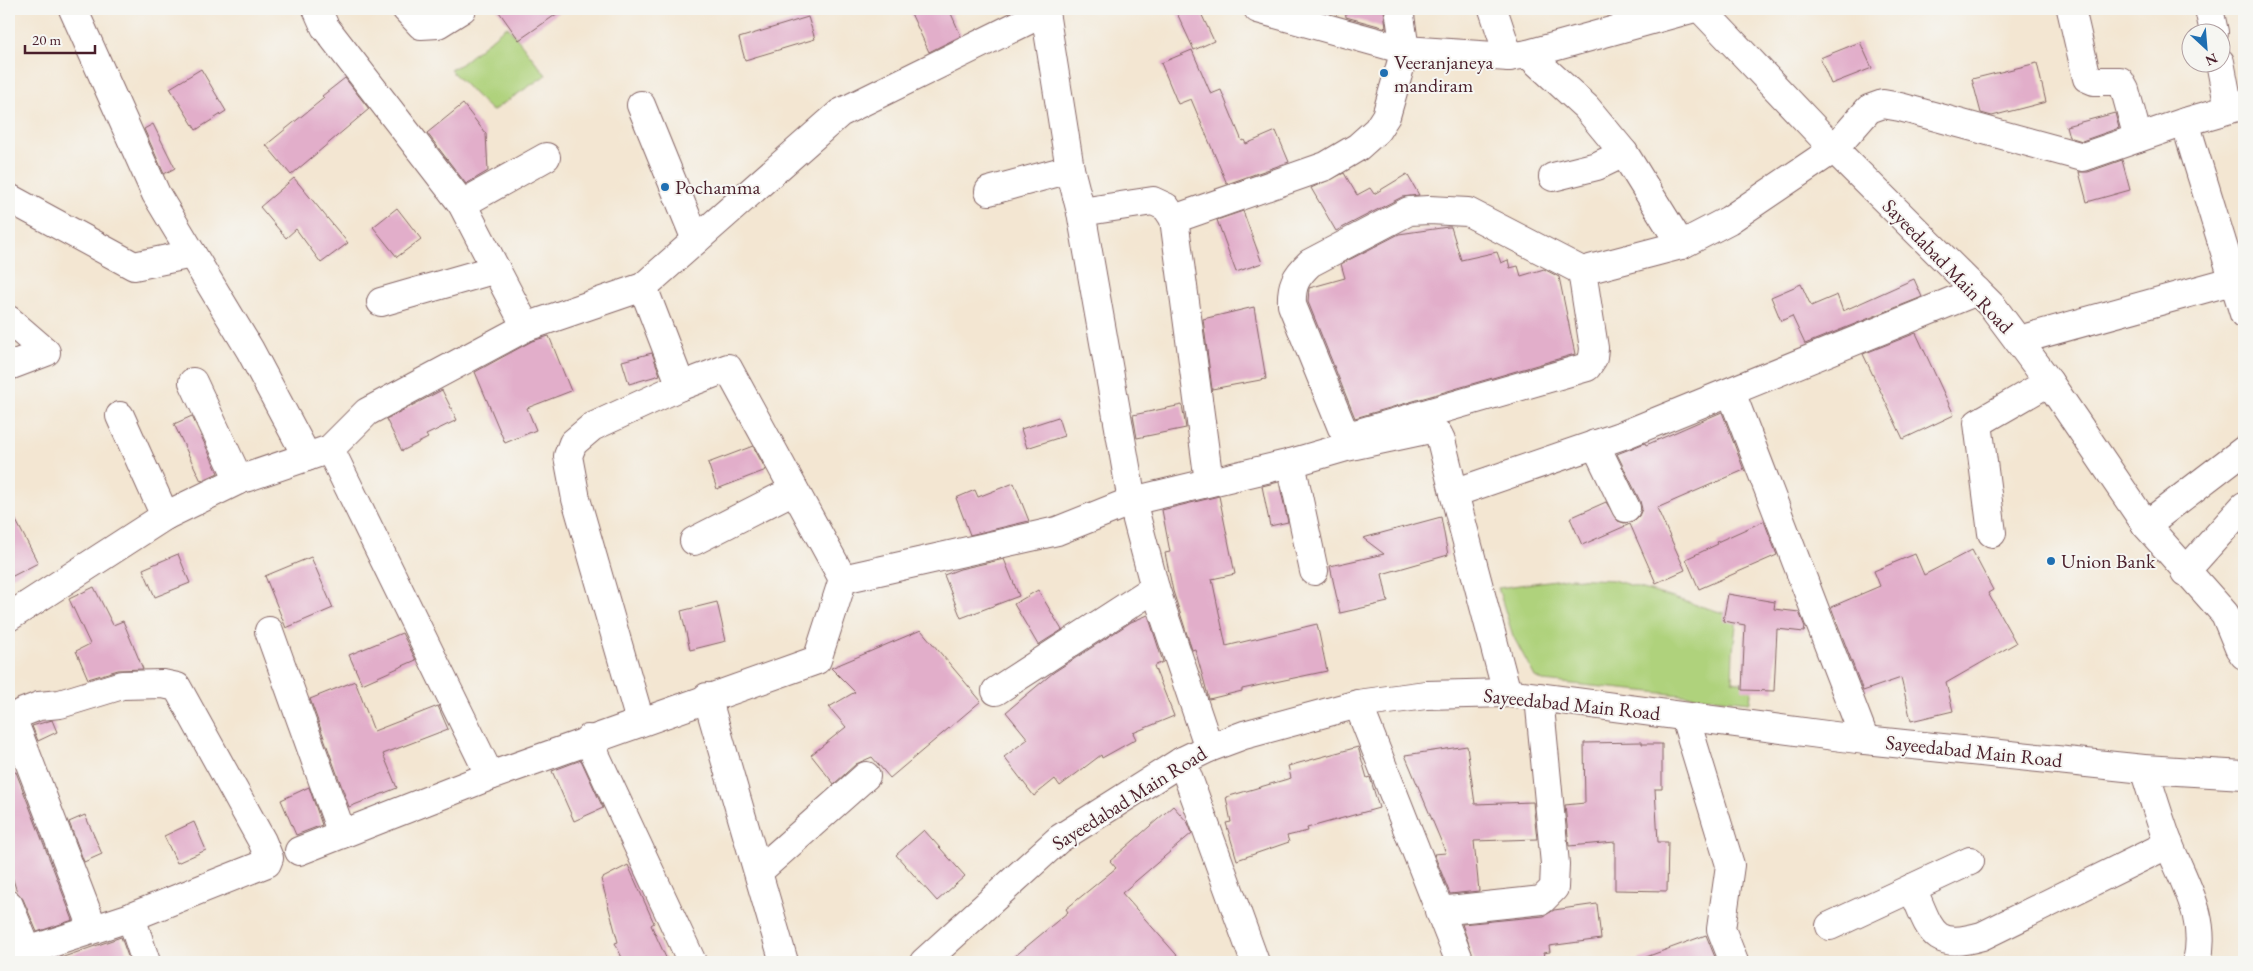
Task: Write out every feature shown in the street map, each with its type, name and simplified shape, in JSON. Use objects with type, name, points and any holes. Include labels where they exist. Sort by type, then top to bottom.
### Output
[{"type":"street","points":[[73,9],[156,194],[250,350],[318,453],[490,776]]},
{"type":"street","points":[[317,9],[325,27],[462,204],[526,327]]},
{"type":"street","points":[[406,9],[420,25],[438,24],[462,9]]},
{"type":"street","points":[[1258,9],[1405,50],[1518,56],[1691,9]]},
{"type":"street","points":[[1174,219],[1326,166],[1358,147],[1377,130],[1386,116],[1405,50],[1399,9]]},
{"type":"street","points":[[1493,9],[1518,56],[1586,107],[1624,153],[1681,245]]},
{"type":"street","name":"Sayeedabad Main Road","points":[[1701,9],[1834,148],[1993,308],[2049,382],[2146,525],[2185,572],[2234,619],[2239,648],[2244,655]]},
{"type":"street","points":[[2071,9],[2087,78],[2094,81],[2120,81],[2125,90],[2138,138]]},
{"type":"street","points":[[2209,9],[2212,22]]},
{"type":"street","points":[[9,617],[165,516],[239,480],[318,453],[366,412],[526,327],[643,287],[840,113],[1045,11],[1070,169],[1081,212],[1132,501],[1155,588],[1209,748]]},
{"type":"street","points":[[1428,421],[1352,434],[1345,432],[1292,305],[1292,287],[1299,273],[1310,263],[1409,211],[1468,212],[1582,271],[1681,245],[1729,220],[1834,148],[1869,109],[1883,104],[2083,157],[2185,122],[2237,107],[2224,72]]},
{"type":"street","points":[[641,105],[696,240]]},
{"type":"street","points":[[2185,122],[2232,281],[2244,314]]},
{"type":"street","points":[[1553,177],[1597,166],[1624,153]]},
{"type":"street","points":[[462,204],[546,157]]},
{"type":"street","points":[[989,191],[1070,169]]},
{"type":"street","points":[[9,198],[134,266],[192,254]]},
{"type":"street","points":[[1081,212],[1153,201],[1166,207],[1174,219],[1209,482]]},
{"type":"street","points":[[381,302],[496,269]]},
{"type":"street","points":[[843,579],[1057,531],[1132,501],[1291,463],[1346,447],[1587,367],[1594,358],[1594,348],[1582,271]]},
{"type":"street","points":[[2019,340],[2232,281]]},
{"type":"street","points":[[643,287],[681,386]]},
{"type":"street","points":[[1454,492],[1595,444],[1731,392],[1977,291]]},
{"type":"street","points":[[9,320],[46,352],[9,366]]},
{"type":"street","points":[[299,851],[588,739],[640,721],[707,697],[816,660],[843,579],[728,368],[681,386],[592,427],[573,443],[568,456],[576,499],[640,721]]},
{"type":"street","points":[[193,382],[239,480]]},
{"type":"street","points":[[1992,533],[1978,423],[2049,382]]},
{"type":"street","points":[[1731,392],[1865,740]]},
{"type":"street","points":[[120,416],[165,516]]},
{"type":"street","points":[[1428,421],[1441,440],[1507,693]]},
{"type":"street","points":[[1595,444],[1626,508]]},
{"type":"street","points":[[2146,525],[2244,450]]},
{"type":"street","points":[[1291,463],[1314,571]]},
{"type":"street","points":[[694,541],[794,490]]},
{"type":"street","points":[[2185,572],[2244,506]]},
{"type":"street","points":[[996,691],[1155,588]]},
{"type":"street","points":[[269,630],[342,834]]},
{"type":"street","points":[[9,905],[18,954],[131,916],[267,863],[268,858],[262,841],[177,686],[163,684],[122,685],[60,704],[39,706],[21,713],[16,719],[15,725],[93,928]]},
{"type":"street","name":"Sayeedabad Main Road","points":[[924,962],[1059,838],[1182,761],[1209,748],[1358,704],[1426,695],[1507,693],[1865,740],[2144,769],[2244,774]]},
{"type":"street","points":[[1439,911],[1542,900],[1554,888],[1555,864],[1538,696]]},
{"type":"street","points":[[707,697],[784,962]]},
{"type":"street","points":[[1358,704],[1460,962]]},
{"type":"street","points":[[1685,717],[1730,865],[1722,929],[1734,962]]},
{"type":"street","points":[[588,739],[692,962]]},
{"type":"street","points":[[1182,761],[1255,962]]},
{"type":"street","name":"Sayeedabad Main Road","points":[[2207,771],[2244,761]]},
{"type":"street","points":[[2144,769],[2169,844],[2196,909],[2200,948],[2197,962]]},
{"type":"street","points":[[759,871],[866,776]]},
{"type":"street","points":[[1912,888],[1931,930],[1938,938],[1950,942],[1964,941],[1982,936],[2169,844]]},
{"type":"street","points":[[1830,926],[1970,861]]},
{"type":"street","points":[[131,916],[146,962]]},
{"type":"green space","points":[[507,26],[546,75],[492,111],[450,70],[461,64]]},
{"type":"green space","points":[[1569,578],[1613,580],[1737,617],[1732,681],[1752,684],[1750,702],[1543,681],[1535,677],[1513,636],[1498,588]]},
{"type":"building","points":[[497,9],[564,9],[519,40]]},
{"type":"building","points":[[909,9],[949,9],[961,36],[929,52]]},
{"type":"building","points":[[1175,9],[1199,9],[1214,41],[1194,50]]},
{"type":"building","points":[[1345,9],[1384,9],[1386,28],[1346,17]]},
{"type":"building","points":[[808,17],[815,39],[745,60],[739,38]]},
{"type":"building","points":[[1860,42],[1872,68],[1831,84],[1820,58]]},
{"type":"building","points":[[1192,50],[1211,94],[1221,90],[1242,141],[1244,140],[1246,144],[1276,131],[1289,162],[1227,184],[1191,99],[1178,104],[1161,63]]},
{"type":"building","points":[[2037,63],[2046,102],[1992,116],[1981,113],[1972,79]]},
{"type":"building","points":[[201,69],[226,111],[196,130],[170,88]]},
{"type":"building","points":[[345,78],[369,109],[291,175],[266,145],[324,98],[322,96]]},
{"type":"building","points":[[463,104],[486,134],[488,171],[466,184],[427,133]]},
{"type":"building","points":[[2115,113],[2119,128],[2082,141],[2069,137],[2066,126]]},
{"type":"building","points":[[153,124],[175,168],[164,174],[144,129]]},
{"type":"building","points":[[2122,160],[2130,190],[2087,202],[2079,172],[2088,172]]},
{"type":"building","points":[[1344,173],[1357,195],[1370,188],[1374,194],[1407,174],[1419,195],[1402,197],[1336,231],[1311,188]]},
{"type":"building","points":[[294,178],[348,243],[321,263],[296,229],[286,238],[260,207]]},
{"type":"building","points":[[397,208],[421,239],[397,257],[373,227]]},
{"type":"building","points":[[1243,211],[1262,263],[1236,272],[1217,220]]},
{"type":"building","points":[[1451,227],[1461,260],[1497,252],[1501,263],[1508,260],[1510,268],[1518,266],[1521,276],[1544,269],[1559,277],[1575,354],[1355,418],[1308,302],[1309,288],[1345,278],[1341,264],[1399,234]]},
{"type":"building","points":[[1914,279],[1922,297],[1805,344],[1792,316],[1781,321],[1771,297],[1801,284],[1811,306],[1837,295],[1843,311]]},
{"type":"building","points":[[1254,307],[1266,379],[1212,389],[1203,319]]},
{"type":"building","points":[[1916,333],[1954,415],[1903,439],[1863,354]]},
{"type":"building","points":[[549,336],[571,391],[527,408],[536,430],[505,443],[475,372],[532,341]]},
{"type":"building","points":[[652,353],[660,375],[629,384],[622,361]]},
{"type":"building","points":[[442,390],[457,420],[426,435],[428,438],[402,451],[386,419]]},
{"type":"building","points":[[1182,405],[1186,428],[1137,438],[1133,415]]},
{"type":"building","points":[[1722,412],[1744,470],[1657,508],[1685,570],[1656,583],[1630,524],[1582,545],[1570,518],[1606,502],[1618,521],[1624,523],[1632,522],[1639,516],[1642,509],[1617,454],[1645,443],[1646,445]]},
{"type":"building","points":[[192,416],[218,473],[201,481],[174,424]]},
{"type":"building","points":[[1058,417],[1064,436],[1027,448],[1021,429]]},
{"type":"building","points":[[753,446],[766,470],[717,489],[708,463]]},
{"type":"building","points":[[1279,482],[1288,522],[1270,526],[1262,486]]},
{"type":"building","points":[[1014,483],[1029,521],[970,535],[956,498],[975,490],[978,497]]},
{"type":"building","points":[[1219,496],[1235,574],[1212,579],[1226,646],[1317,624],[1327,671],[1242,689],[1242,691],[1209,699],[1195,649],[1192,650],[1173,591],[1165,553],[1170,552],[1162,510]]},
{"type":"building","points":[[9,507],[38,563],[9,578]]},
{"type":"building","points":[[1441,517],[1448,555],[1382,574],[1388,602],[1340,613],[1330,566],[1384,554],[1363,538]]},
{"type":"building","points":[[1764,521],[1777,555],[1699,589],[1686,559],[1718,544],[1717,542]]},
{"type":"building","points":[[1972,550],[1993,590],[1988,593],[2016,643],[1946,683],[1953,711],[1911,721],[1901,678],[1863,691],[1831,607],[1880,586],[1874,571],[1915,554],[1924,575]]},
{"type":"building","points":[[178,554],[190,583],[155,597],[143,569]]},
{"type":"building","points":[[311,557],[333,608],[286,628],[265,576]]},
{"type":"building","points":[[1004,559],[1019,596],[961,618],[944,575],[960,569]]},
{"type":"building","points":[[94,587],[113,625],[123,621],[143,669],[118,670],[88,679],[76,651],[90,644],[69,599]]},
{"type":"building","points":[[1038,590],[1062,630],[1038,645],[1014,604]]},
{"type":"building","points":[[1728,594],[1775,602],[1774,609],[1799,612],[1805,627],[1804,632],[1777,629],[1774,691],[1742,690],[1745,625],[1723,621]]},
{"type":"building","points":[[717,602],[726,641],[690,650],[681,611]]},
{"type":"building","points":[[1148,615],[1163,662],[1154,666],[1174,716],[1133,733],[1136,739],[1102,758],[1101,755],[1060,786],[1055,779],[1034,796],[1004,757],[1028,739],[1006,712],[1054,672],[1131,622]]},
{"type":"building","points":[[921,630],[981,701],[890,778],[872,757],[856,764],[834,784],[811,755],[846,727],[829,707],[855,692],[831,668]]},
{"type":"building","points":[[402,633],[416,660],[362,684],[349,655]]},
{"type":"building","points":[[355,681],[374,731],[438,706],[448,729],[383,754],[397,788],[349,807],[310,699]]},
{"type":"building","points":[[52,720],[57,732],[38,741],[32,726]]},
{"type":"building","points":[[1642,742],[1642,744],[1662,744],[1662,789],[1655,789],[1658,842],[1668,842],[1667,891],[1615,890],[1615,842],[1569,846],[1565,805],[1585,803],[1584,743]]},
{"type":"building","points":[[1467,746],[1475,804],[1533,802],[1537,839],[1474,841],[1479,891],[1450,894],[1434,854],[1446,853],[1405,755]]},
{"type":"building","points":[[1358,747],[1367,778],[1370,777],[1379,808],[1307,828],[1308,831],[1287,836],[1289,842],[1237,860],[1226,823],[1231,822],[1226,797],[1291,778],[1288,766]]},
{"type":"building","points":[[581,760],[603,808],[574,821],[552,771]]},
{"type":"building","points":[[16,772],[73,920],[37,932],[23,899],[17,892],[9,867],[9,774]]},
{"type":"building","points":[[309,787],[322,825],[296,835],[281,800]]},
{"type":"building","points":[[1173,806],[1188,823],[1192,833],[1122,893],[1183,962],[1008,962],[1068,912],[1066,909],[1116,868],[1110,861]]},
{"type":"building","points":[[85,815],[102,854],[84,862],[69,822]]},
{"type":"building","points":[[194,822],[206,850],[177,863],[164,836]]},
{"type":"building","points":[[924,830],[965,876],[937,901],[896,855]]},
{"type":"building","points":[[628,865],[654,923],[651,925],[668,962],[624,962],[615,943],[618,942],[601,879]]},
{"type":"building","points":[[1597,904],[1601,939],[1549,946],[1550,952],[1543,953],[1546,962],[1475,962],[1462,924],[1544,916],[1554,910]]},
{"type":"building","points":[[1706,935],[1717,962],[1638,962],[1638,960]]},
{"type":"building","points":[[121,937],[130,962],[55,962],[55,960]]},
{"type":"place","name":"Veeranjaneya mandiram","points":[[1384,73]]},
{"type":"place","name":"Pochamma","points":[[665,187]]},
{"type":"place","name":"Union Bank","points":[[2051,561]]}]
